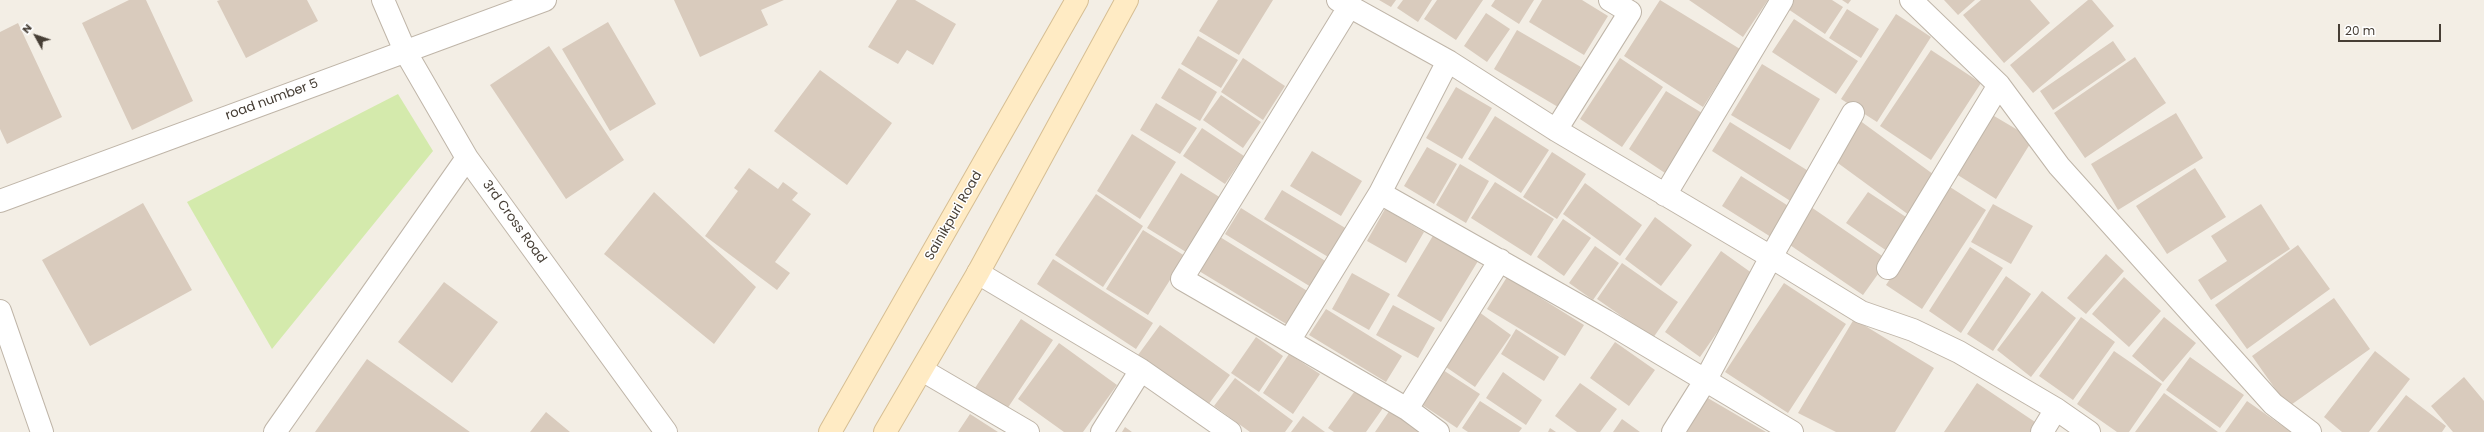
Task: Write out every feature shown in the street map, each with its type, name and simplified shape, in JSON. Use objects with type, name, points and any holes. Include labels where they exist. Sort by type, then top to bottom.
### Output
[{"type":"main road","name":"Sainikpuri Road","points":[[830,432],[1078,0]]},
{"type":"main road","points":[[885,432],[978,273],[1127,0]]},
{"type":"street","name":"3rd Cross Road","points":[[383,0],[405,51],[467,158],[666,432]]},
{"type":"street","name":"road number 5","points":[[0,201],[545,0]]},
{"type":"street","points":[[1556,130],[1630,12],[1610,0]]},
{"type":"street","points":[[1665,195],[1782,0]]},
{"type":"street","points":[[1911,0],[1999,85],[2059,166],[2273,404],[2310,432]]},
{"type":"street","points":[[1438,432],[1407,409],[1182,279],[1343,3],[1448,61],[1556,130],[1772,257],[1861,312],[1913,330],[1959,352],[2056,409],[2089,432]]},
{"type":"street","points":[[1289,341],[1380,193],[1448,61]]},
{"type":"street","points":[[1888,268],[1999,85]]},
{"type":"street","points":[[1673,432],[1705,381],[1772,257],[1854,113]]},
{"type":"street","points":[[275,432],[467,158]]},
{"type":"street","points":[[1380,193],[1500,260],[1792,432]]},
{"type":"street","points":[[1407,409],[1500,260]]},
{"type":"street","points":[[978,273],[1141,370],[1230,432]]},
{"type":"street","points":[[0,311],[42,432]]},
{"type":"street","points":[[922,370],[1028,432]]},
{"type":"street","points":[[1102,432],[1141,370]]},
{"type":"street","points":[[2042,432],[2056,409]]},
{"type":"green space","points":[[398,94],[433,151],[272,349],[187,202]]},
{"type":"building","points":[[129,0],[146,0],[193,101],[132,130],[82,23]]},
{"type":"building","points":[[307,0],[318,21],[246,58],[217,1]]},
{"type":"building","points":[[674,0],[784,0],[761,10],[768,25],[700,57]]},
{"type":"building","points":[[897,0],[915,0],[956,24],[933,65],[907,50],[898,64],[868,47]]},
{"type":"building","points":[[1218,0],[1273,0],[1239,55],[1199,31]]},
{"type":"building","points":[[1379,0],[1396,0],[1391,7]]},
{"type":"building","points":[[1403,0],[1432,0],[1418,22],[1397,8]]},
{"type":"building","points":[[1437,0],[1483,0],[1456,40],[1424,19]]},
{"type":"building","points":[[1495,0],[1534,0],[1519,24],[1491,6]]},
{"type":"building","points":[[1542,0],[1582,0],[1608,16],[1584,55],[1529,22]]},
{"type":"building","points":[[1660,0],[1740,49],[1703,107],[1624,56]]},
{"type":"building","points":[[1689,0],[1768,0],[1743,37]]},
{"type":"building","points":[[1790,0],[1832,0],[1843,7],[1825,34],[1785,7]]},
{"type":"building","points":[[1842,0],[1851,0],[1848,4]]},
{"type":"building","points":[[1944,0],[1975,0],[1958,15]]},
{"type":"building","points":[[1981,0],[2030,0],[2050,23],[2004,63],[1963,15]]},
{"type":"building","points":[[2088,0],[2092,0],[2114,26],[2033,93],[2010,65]]},
{"type":"building","points":[[1847,9],[1879,29],[1861,58],[1829,38]]},
{"type":"building","points":[[1486,13],[1510,29],[1487,62],[1464,46]]},
{"type":"building","points":[[1896,14],[1931,37],[1877,122],[1841,99]]},
{"type":"building","points":[[1794,19],[1858,61],[1836,94],[1772,52]]},
{"type":"building","points":[[608,22],[656,104],[610,131],[562,49]]},
{"type":"building","points":[[18,23],[62,117],[7,144],[0,129],[0,32]]},
{"type":"building","points":[[1517,30],[1581,67],[1558,107],[1494,69]]},
{"type":"building","points":[[1198,36],[1238,60],[1221,88],[1181,64]]},
{"type":"building","points":[[2113,41],[2126,60],[2053,110],[2040,91]]},
{"type":"building","points":[[549,46],[624,160],[566,199],[490,85]]},
{"type":"building","points":[[1931,50],[1981,83],[1931,160],[1880,126]]},
{"type":"building","points":[[2135,57],[2166,103],[2085,158],[2054,113]]},
{"type":"building","points":[[1243,58],[1285,86],[1263,120],[1221,92]]},
{"type":"building","points":[[1620,58],[1663,87],[1622,147],[1580,119]]},
{"type":"building","points":[[1762,64],[1820,99],[1790,150],[1731,115]]},
{"type":"building","points":[[1179,68],[1217,92],[1200,121],[1161,98]]},
{"type":"building","points":[[820,70],[892,123],[847,185],[774,131]]},
{"type":"building","points":[[1456,87],[1492,108],[1462,159],[1426,138]]},
{"type":"building","points":[[1666,91],[1702,113],[1665,173],[1629,149]]},
{"type":"building","points":[[1221,95],[1261,122],[1243,148],[1203,120]]},
{"type":"building","points":[[1156,103],[1197,128],[1180,154],[1140,130]]},
{"type":"building","points":[[1989,113],[2033,139],[1996,199],[1953,172]]},
{"type":"building","points":[[2176,113],[2203,158],[2118,210],[2091,164]]},
{"type":"building","points":[[1495,116],[1549,150],[1521,193],[1468,159]]},
{"type":"building","points":[[1859,120],[1937,177],[1909,215],[1831,158]]},
{"type":"building","points":[[1730,122],[1810,172],[1792,202],[1712,151]]},
{"type":"building","points":[[1202,128],[1244,156],[1225,184],[1183,156]]},
{"type":"building","points":[[1132,134],[1176,162],[1140,219],[1097,191]]},
{"type":"building","points":[[1427,147],[1457,164],[1434,204],[1404,186]]},
{"type":"building","points":[[1312,151],[1362,181],[1341,216],[1290,186]]},
{"type":"building","points":[[1552,152],[1586,174],[1557,219],[1523,197]]},
{"type":"building","points":[[1460,164],[1489,181],[1466,223],[1436,205]]},
{"type":"building","points":[[749,168],[778,189],[783,182],[798,193],[792,200],[811,214],[775,262],[790,273],[777,290],[705,236],[738,191],[734,188]]},
{"type":"building","points":[[2195,168],[2226,217],[2167,254],[2136,206]]},
{"type":"building","points":[[1181,173],[1221,198],[1186,252],[1147,228]]},
{"type":"building","points":[[1741,176],[1790,207],[1771,237],[1722,206]]},
{"type":"building","points":[[1495,182],[1554,219],[1531,256],[1471,218]]},
{"type":"building","points":[[1585,183],[1642,225],[1620,256],[1563,214]]},
{"type":"building","points":[[1950,187],[1986,210],[1922,309],[1886,285]]},
{"type":"building","points":[[1282,190],[1347,229],[1330,258],[1264,219]]},
{"type":"building","points":[[654,192],[756,287],[714,344],[604,254]]},
{"type":"building","points":[[1868,192],[1909,219],[1887,251],[1846,223]]},
{"type":"building","points":[[1096,194],[1143,226],[1103,287],[1055,255]]},
{"type":"building","points":[[143,203],[192,290],[90,346],[42,260]]},
{"type":"building","points":[[1993,204],[2033,226],[2011,264],[1971,242]]},
{"type":"building","points":[[2261,204],[2290,249],[2211,300],[2198,280],[2227,261],[2211,236]]},
{"type":"building","points":[[1811,207],[1888,260],[1863,295],[1787,243]]},
{"type":"building","points":[[1241,208],[1327,262],[1311,287],[1225,234]]},
{"type":"building","points":[[1385,209],[1424,232],[1406,263],[1367,241]]},
{"type":"building","points":[[1655,217],[1692,245],[1661,286],[1625,259]]},
{"type":"building","points":[[1563,219],[1591,238],[1564,276],[1537,257]]},
{"type":"building","points":[[1143,230],[1185,256],[1148,315],[1106,289]]},
{"type":"building","points":[[1434,234],[1478,261],[1441,322],[1397,296]]},
{"type":"building","points":[[1220,237],[1309,292],[1288,325],[1199,271]]},
{"type":"building","points":[[2298,245],[2330,289],[2247,349],[2215,305]]},
{"type":"building","points":[[1595,246],[1619,263],[1593,300],[1569,283]]},
{"type":"building","points":[[1970,247],[2003,268],[1961,333],[1929,311]]},
{"type":"building","points":[[1721,251],[1756,276],[1700,357],[1665,332]]},
{"type":"building","points":[[2106,254],[2124,271],[2086,314],[2067,298]]},
{"type":"building","points":[[1053,259],[1153,323],[1136,349],[1037,284]]},
{"type":"building","points":[[1622,263],[1678,302],[1653,338],[1597,299]]},
{"type":"building","points":[[1352,273],[1390,294],[1369,330],[1332,309]]},
{"type":"building","points":[[2006,276],[2031,294],[1993,351],[1967,334]]},
{"type":"building","points":[[1507,277],[1584,325],[1565,356],[1487,309]]},
{"type":"building","points":[[2124,277],[2161,311],[2129,347],[2092,314]]},
{"type":"building","points":[[444,282],[498,322],[452,383],[398,342]]},
{"type":"building","points":[[1784,283],[1846,324],[1788,413],[1725,372]]},
{"type":"building","points":[[2042,291],[2076,318],[2031,377],[1997,350]]},
{"type":"building","points":[[2334,298],[2370,349],[2288,407],[2252,356]]},
{"type":"building","points":[[1393,305],[1435,328],[1418,358],[1376,335]]},
{"type":"building","points":[[1326,309],[1402,356],[1386,382],[1309,335]]},
{"type":"building","points":[[1479,312],[1511,335],[1475,387],[1443,365]]},
{"type":"building","points":[[2081,317],[2115,342],[2073,400],[2039,376]]},
{"type":"building","points":[[2164,317],[2196,343],[2163,382],[2132,356]]},
{"type":"building","points":[[1021,319],[1053,340],[1007,409],[975,388]]},
{"type":"building","points":[[1854,319],[1934,368],[1895,432],[1836,432],[1798,413]]},
{"type":"building","points":[[1160,325],[1230,375],[1208,405],[1138,355]]},
{"type":"building","points":[[1516,329],[1559,357],[1544,381],[1501,354]]},
{"type":"building","points":[[1256,337],[1283,356],[1259,392],[1231,373]]},
{"type":"building","points":[[1615,342],[1655,370],[1629,406],[1590,378]]},
{"type":"building","points":[[1059,343],[1117,385],[1083,432],[1064,432],[1018,399]]},
{"type":"building","points":[[2114,351],[2162,384],[2129,432],[2117,432],[2077,404]]},
{"type":"building","points":[[2375,351],[2410,379],[2369,432],[2342,432],[2324,417]]},
{"type":"building","points":[[1289,354],[1320,374],[1293,414],[1263,393]]},
{"type":"building","points":[[2190,357],[2244,395],[2220,428],[2166,390]]},
{"type":"building","points":[[367,359],[470,432],[315,432]]},
{"type":"building","points":[[1443,370],[1480,394],[1457,428],[1421,404]]},
{"type":"building","points":[[1503,372],[1542,400],[1526,425],[1486,398]]},
{"type":"building","points":[[2464,377],[2484,401],[2484,432],[2453,432],[2431,406]]},
{"type":"building","points":[[1235,378],[1293,421],[1285,432],[1250,432],[1214,406]]},
{"type":"building","points":[[1580,383],[1617,409],[1600,432],[1577,432],[1555,416]]},
{"type":"building","points":[[1977,383],[2041,426],[2037,432],[1944,432]]},
{"type":"building","points":[[1357,388],[1383,408],[1366,432],[1334,432],[1328,428]]},
{"type":"building","points":[[2164,393],[2218,432],[2135,432]]},
{"type":"building","points":[[2406,395],[2446,426],[2442,432],[2377,432]]},
{"type":"building","points":[[1706,397],[1766,432],[1686,432]]},
{"type":"building","points":[[1480,401],[1522,428],[1519,432],[1468,432],[1462,428]]},
{"type":"building","points":[[2247,401],[2291,432],[2225,432]]},
{"type":"building","points":[[1390,410],[1422,432],[1375,432]]},
{"type":"building","points":[[546,412],[570,432],[530,432]]},
{"type":"building","points":[[970,414],[998,432],[958,432]]},
{"type":"building","points":[[1303,416],[1325,432],[1291,432]]},
{"type":"building","points":[[1622,419],[1640,432],[1613,432]]},
{"type":"building","points":[[1125,427],[1132,432],[1122,432]]},
{"type":"building","points":[[1550,428],[1556,432],[1548,432]]}]
